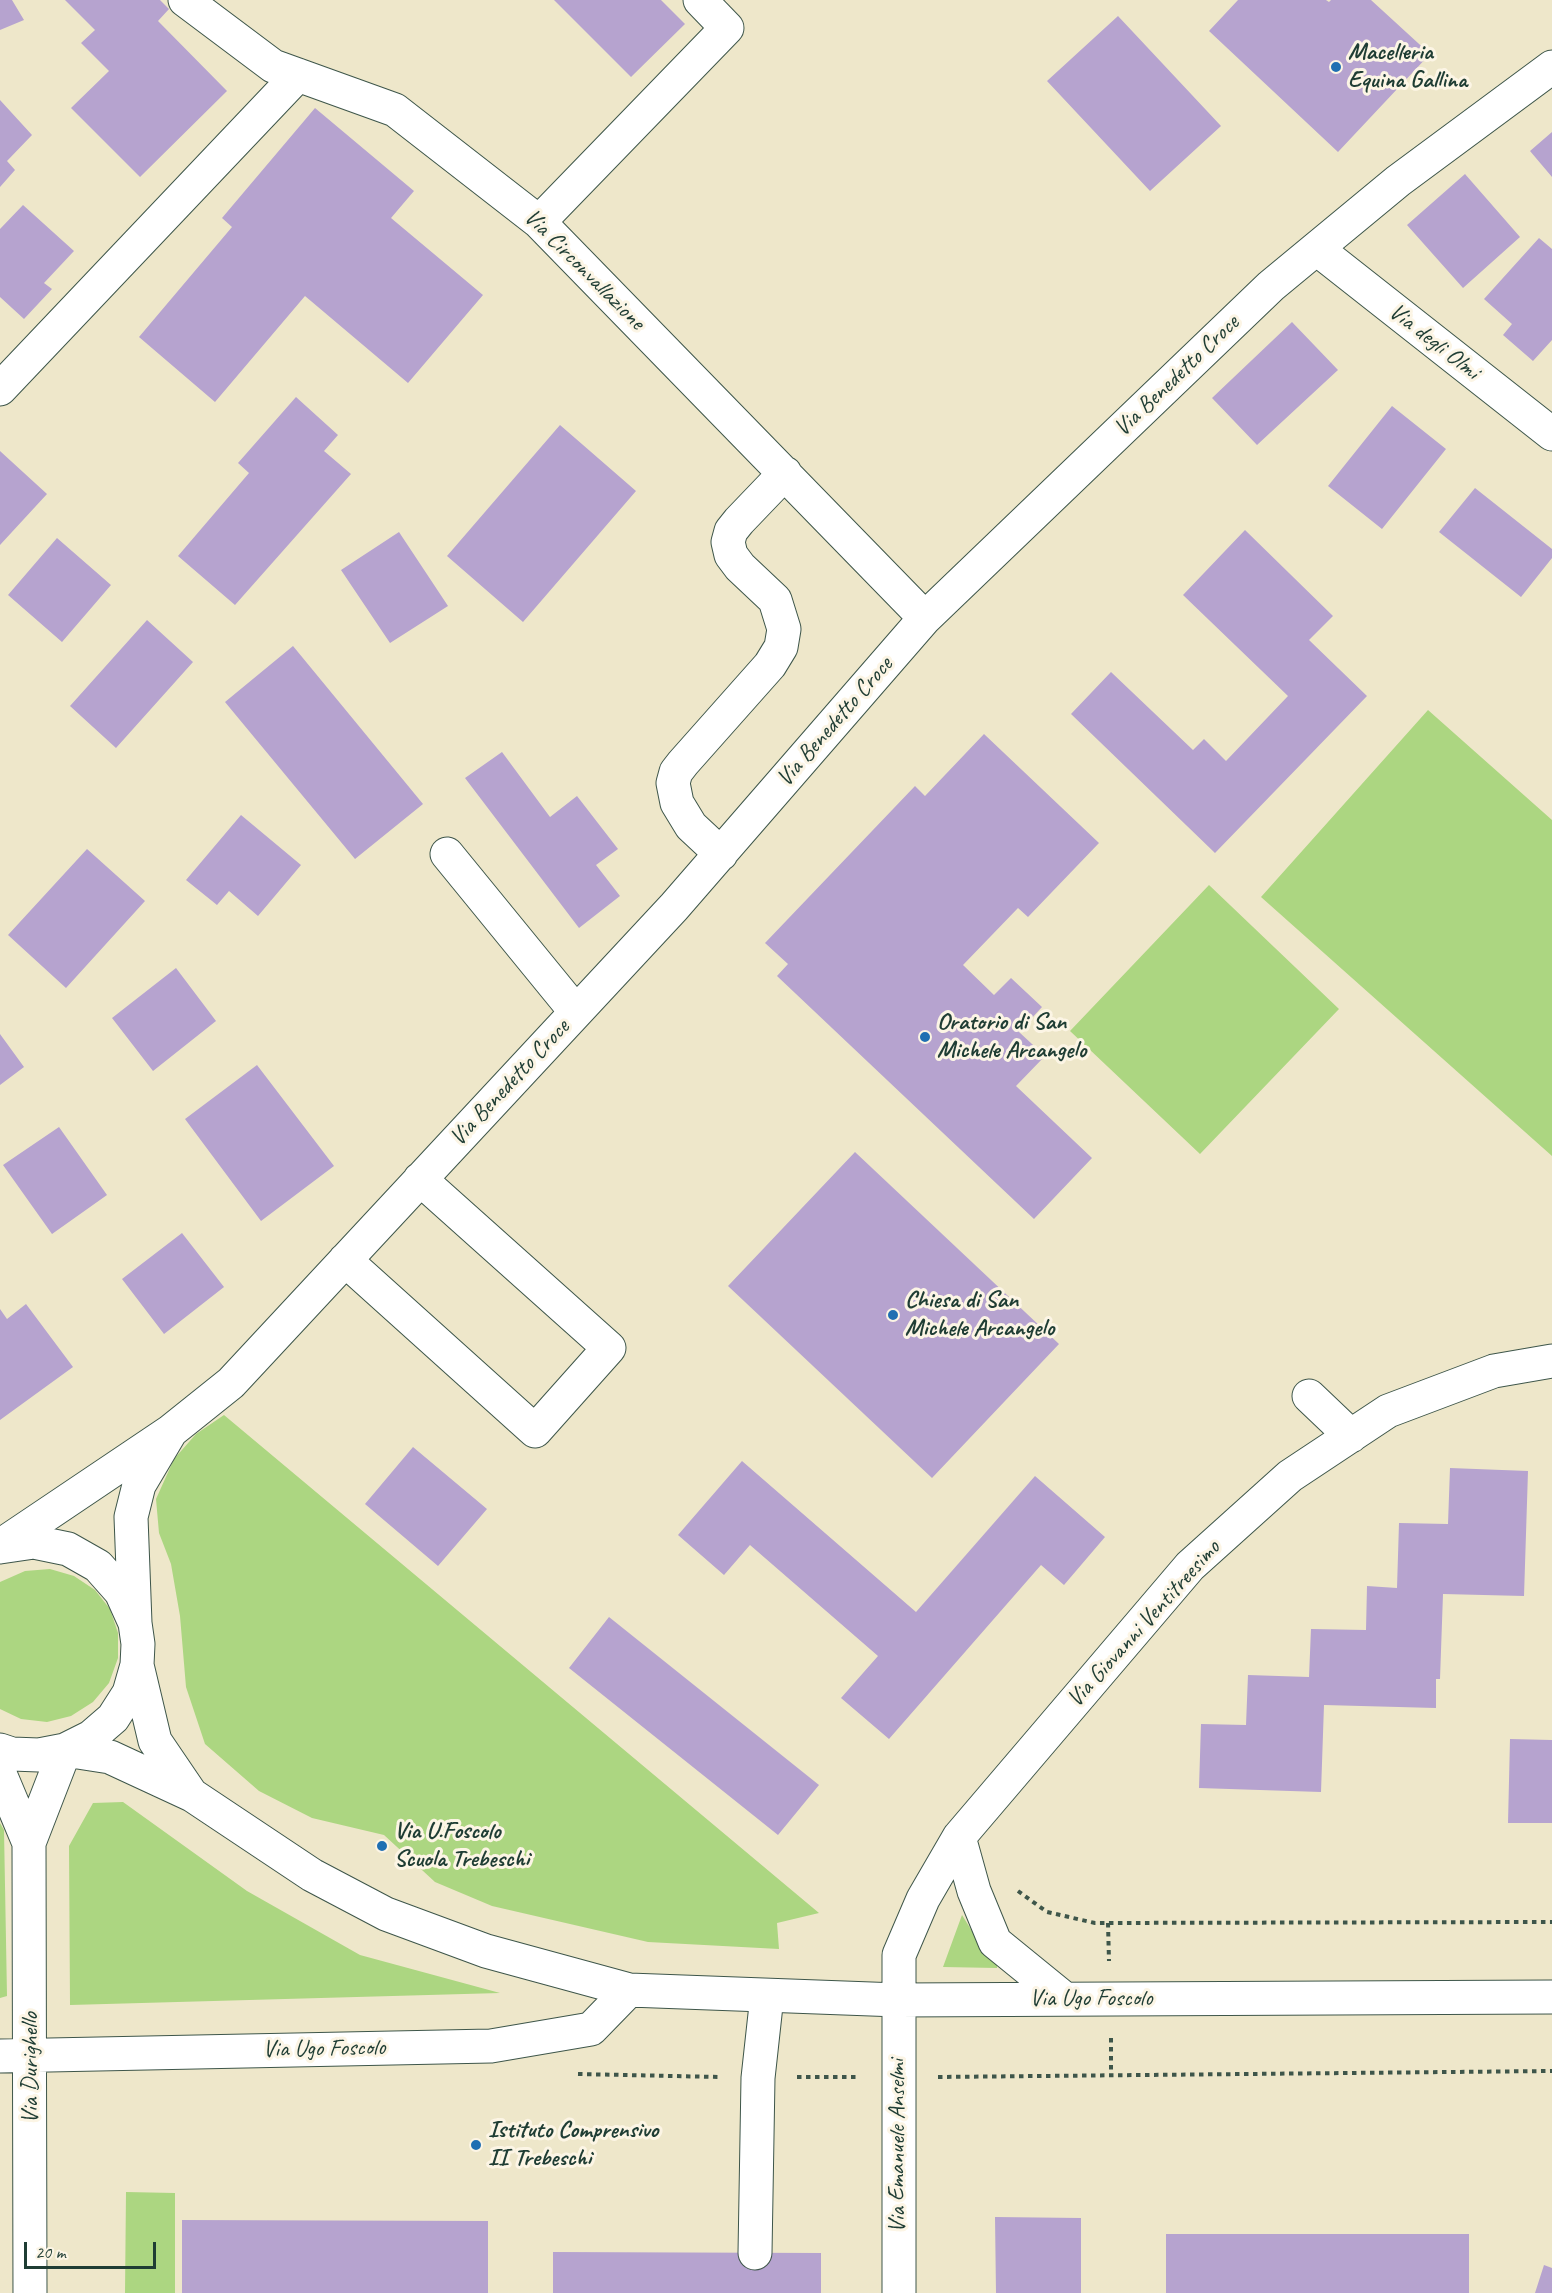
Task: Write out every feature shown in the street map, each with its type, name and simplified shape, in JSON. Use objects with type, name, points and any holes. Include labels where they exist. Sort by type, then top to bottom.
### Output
[{"type":"street","name":"Via Circonvallazione","points":[[185,0],[273,66],[395,110],[539,222],[925,618]]},
{"type":"street","points":[[539,222],[727,28],[700,0]]},
{"type":"street","name":"Via Benedetto Croce","points":[[0,1547],[171,1431],[231,1383],[721,854],[925,618],[1271,286],[1398,181],[1552,67]]},
{"type":"street","points":[[0,389],[298,75]]},
{"type":"street","name":"Via degli Olmi","points":[[1317,249],[1552,434]]},
{"type":"street","points":[[721,854],[691,826],[677,803],[673,783],[676,772],[683,763],[770,665],[781,647],[784,629],[775,600],[740,567],[731,555],[728,542],[731,531],[739,521],[785,473]]},
{"type":"street","points":[[447,855],[576,1012]]},
{"type":"street","points":[[345,1260],[535,1431],[609,1348],[420,1179]]},
{"type":"street","name":"Via Giovanni Ventitreesimo","points":[[898,2000],[899,1955],[923,1899],[959,1837],[1190,1566],[1290,1476],[1388,1412],[1494,1371],[1552,1361]]},
{"type":"street","points":[[1309,1396],[1351,1436]]},
{"type":"street","name":"Via Benedetto Croce","points":[[137,1665],[131,1517],[139,1485],[171,1431]]},
{"type":"street","points":[[0,1547],[34,1542],[68,1549],[98,1566],[121,1592],[135,1623]]},
{"type":"street","points":[[0,1750],[12,1754],[39,1755],[65,1750],[91,1737],[113,1718],[129,1693],[137,1665]]},
{"type":"street","name":"Via Ugo Foscolo","points":[[137,1665],[155,1741],[192,1796]]},
{"type":"street","name":"Via Ugo Foscolo","points":[[65,1750],[110,1757],[192,1796],[312,1875],[386,1914],[486,1951],[629,1990],[898,2000],[1552,1997]]},
{"type":"street","name":"Via Durighello","points":[[30,2293],[16,2055],[29,1843],[65,1750]]},
{"type":"street","name":"Via Durighello","points":[[0,1774],[29,1843]]},
{"type":"street","points":[[959,1837],[974,1891],[995,1942],[1065,1999]]},
{"type":"street","name":"Via Ugo Foscolo","points":[[16,2055],[491,2046],[591,2029],[629,1990]]},
{"type":"street","points":[[755,2253],[758,2078],[767,1996]]},
{"type":"street","name":"Via Emanuele Anselmi","points":[[898,2000],[899,2293]]},
{"type":"path","points":[[1012,1888],[1047,1912],[1095,1923],[1552,1922]]},
{"type":"path","points":[[570,2074],[758,2078],[1552,2071]]},
{"type":"green space","points":[[1428,710],[1552,820],[1552,1156],[1261,897]]},
{"type":"green space","points":[[1209,885],[1339,1009],[1200,1154],[1070,1031]]},
{"type":"green space","points":[[224,1415],[819,1913],[777,1923],[779,1949],[648,1942],[492,1906],[435,1882],[384,1835],[312,1818],[259,1791],[205,1744],[186,1687],[180,1616],[171,1564],[159,1533],[156,1499],[174,1459],[196,1434]]},
{"type":"green space","points":[[50,1569],[74,1576],[95,1590],[110,1609],[118,1633],[118,1658],[109,1683],[93,1702],[71,1716],[47,1722],[21,1719],[0,1709],[0,1582],[25,1571]]},
{"type":"green space","points":[[123,1802],[247,1891],[360,1955],[500,1993],[70,2005],[69,1846],[93,1803]]},
{"type":"green space","points":[[0,1823],[4,1830],[7,1996],[0,1998]]},
{"type":"green space","points":[[962,1915],[982,1947],[997,1963],[997,1968],[943,1967]]},
{"type":"green space","points":[[126,2192],[175,2193],[175,2293],[125,2293]]},
{"type":"building","points":[[0,0],[12,0],[24,20],[0,30]]},
{"type":"building","points":[[65,0],[160,0],[169,9],[158,21],[227,91],[140,177],[71,108],[109,71],[81,43],[95,30]]},
{"type":"building","points":[[554,0],[661,0],[685,24],[631,77]]},
{"type":"building","points":[[1238,0],[1326,0],[1329,2],[1331,0],[1371,0],[1430,54],[1338,152],[1209,31]]},
{"type":"building","points":[[1118,16],[1221,126],[1150,191],[1047,81]]},
{"type":"building","points":[[0,100],[32,135],[7,161],[15,170],[0,187]]},
{"type":"building","points":[[315,108],[414,191],[391,218],[483,295],[408,383],[305,296],[215,402],[139,337],[232,227],[222,218]]},
{"type":"building","points":[[1552,132],[1552,177],[1530,151]]},
{"type":"building","points":[[1465,174],[1520,237],[1463,288],[1407,225]]},
{"type":"building","points":[[23,205],[74,251],[44,283],[52,289],[24,319],[0,297],[0,229]]},
{"type":"building","points":[[1539,238],[1552,249],[1552,340],[1533,361],[1503,335],[1512,324],[1484,299]]},
{"type":"building","points":[[1292,322],[1338,370],[1257,445],[1212,398]]},
{"type":"building","points":[[296,397],[338,435],[324,451],[351,474],[235,605],[178,556],[249,473],[238,463]]},
{"type":"building","points":[[1392,406],[1446,449],[1382,529],[1328,486]]},
{"type":"building","points":[[560,425],[636,491],[523,622],[447,556]]},
{"type":"building","points":[[0,451],[47,494],[0,545]]},
{"type":"building","points":[[1475,488],[1552,549],[1552,558],[1521,597],[1439,532]]},
{"type":"building","points":[[1245,530],[1333,616],[1309,640],[1367,696],[1215,853],[1071,714],[1111,672],[1193,750],[1204,739],[1226,761],[1288,696],[1183,595]]},
{"type":"building","points":[[399,532],[448,606],[390,643],[341,570]]},
{"type":"building","points":[[57,538],[111,585],[62,642],[8,595]]},
{"type":"building","points":[[147,620],[193,662],[116,748],[70,706]]},
{"type":"building","points":[[293,646],[423,804],[355,859],[225,702]]},
{"type":"building","points":[[984,734],[1099,843],[1028,917],[1018,908],[963,965],[994,995],[1011,978],[1042,1007],[1019,1032],[1045,1056],[1016,1086],[1092,1158],[1034,1219],[777,976],[788,964],[765,943],[915,786],[925,796]]},
{"type":"building","points":[[502,752],[550,817],[577,796],[618,849],[596,865],[620,896],[579,928],[465,778]]},
{"type":"building","points":[[241,815],[301,865],[258,916],[229,891],[217,905],[186,880]]},
{"type":"building","points":[[87,849],[145,901],[66,988],[8,935]]},
{"type":"building","points":[[176,968],[216,1021],[153,1071],[112,1018]]},
{"type":"building","points":[[0,1034],[24,1067],[0,1085]]},
{"type":"building","points":[[257,1065],[334,1166],[261,1221],[185,1119]]},
{"type":"building","points":[[59,1127],[107,1195],[52,1234],[3,1165]]},
{"type":"building","name":"Chiesa di San Michele Arcangelo","points":[[855,1152],[1059,1344],[932,1478],[728,1286]]},
{"type":"building","points":[[182,1233],[224,1287],[164,1334],[122,1279]]},
{"type":"building","points":[[26,1304],[73,1367],[0,1420],[0,1309],[7,1319]]},
{"type":"building","points":[[413,1447],[487,1509],[438,1566],[365,1504]]},
{"type":"building","points":[[742,1461],[916,1612],[1035,1476],[1105,1537],[1064,1585],[1041,1565],[889,1739],[841,1698],[878,1656],[750,1545],[724,1575],[678,1535]]},
{"type":"building","points":[[1450,1468],[1528,1471],[1524,1596],[1443,1594],[1440,1679],[1436,1679],[1436,1708],[1324,1705],[1321,1792],[1199,1788],[1201,1724],[1246,1725],[1248,1675],[1309,1677],[1311,1629],[1366,1630],[1367,1586],[1397,1588],[1399,1523],[1448,1524]]},
{"type":"building","points":[[609,1617],[819,1785],[778,1835],[569,1668]]},
{"type":"building","points":[[1510,1739],[1552,1740],[1552,1823],[1508,1823]]},
{"type":"building","points":[[995,2217],[1081,2218],[1081,2293],[996,2293]]},
{"type":"building","points":[[182,2220],[488,2221],[488,2293],[182,2293]]},
{"type":"building","points":[[1166,2234],[1469,2234],[1469,2293],[1166,2293]]},
{"type":"building","points":[[553,2252],[821,2253],[821,2293],[553,2293]]},
{"type":"building","points":[[1544,2265],[1552,2268],[1552,2293],[1535,2293]]},
{"type":"place","name":"Macelleria Equina Gallina","points":[[1336,67]]},
{"type":"place","name":"Oratorio di San Michele Arcangelo","points":[[925,1037]]},
{"type":"place","name":"Chiesa di San Michele Arcangelo","points":[[893,1315]]},
{"type":"place","name":"Via U.Foscolo Scuola Trebeschi","points":[[382,1846]]},
{"type":"place","name":"Istituto Comprensivo II Trebeschi","points":[[476,2145]]}]
